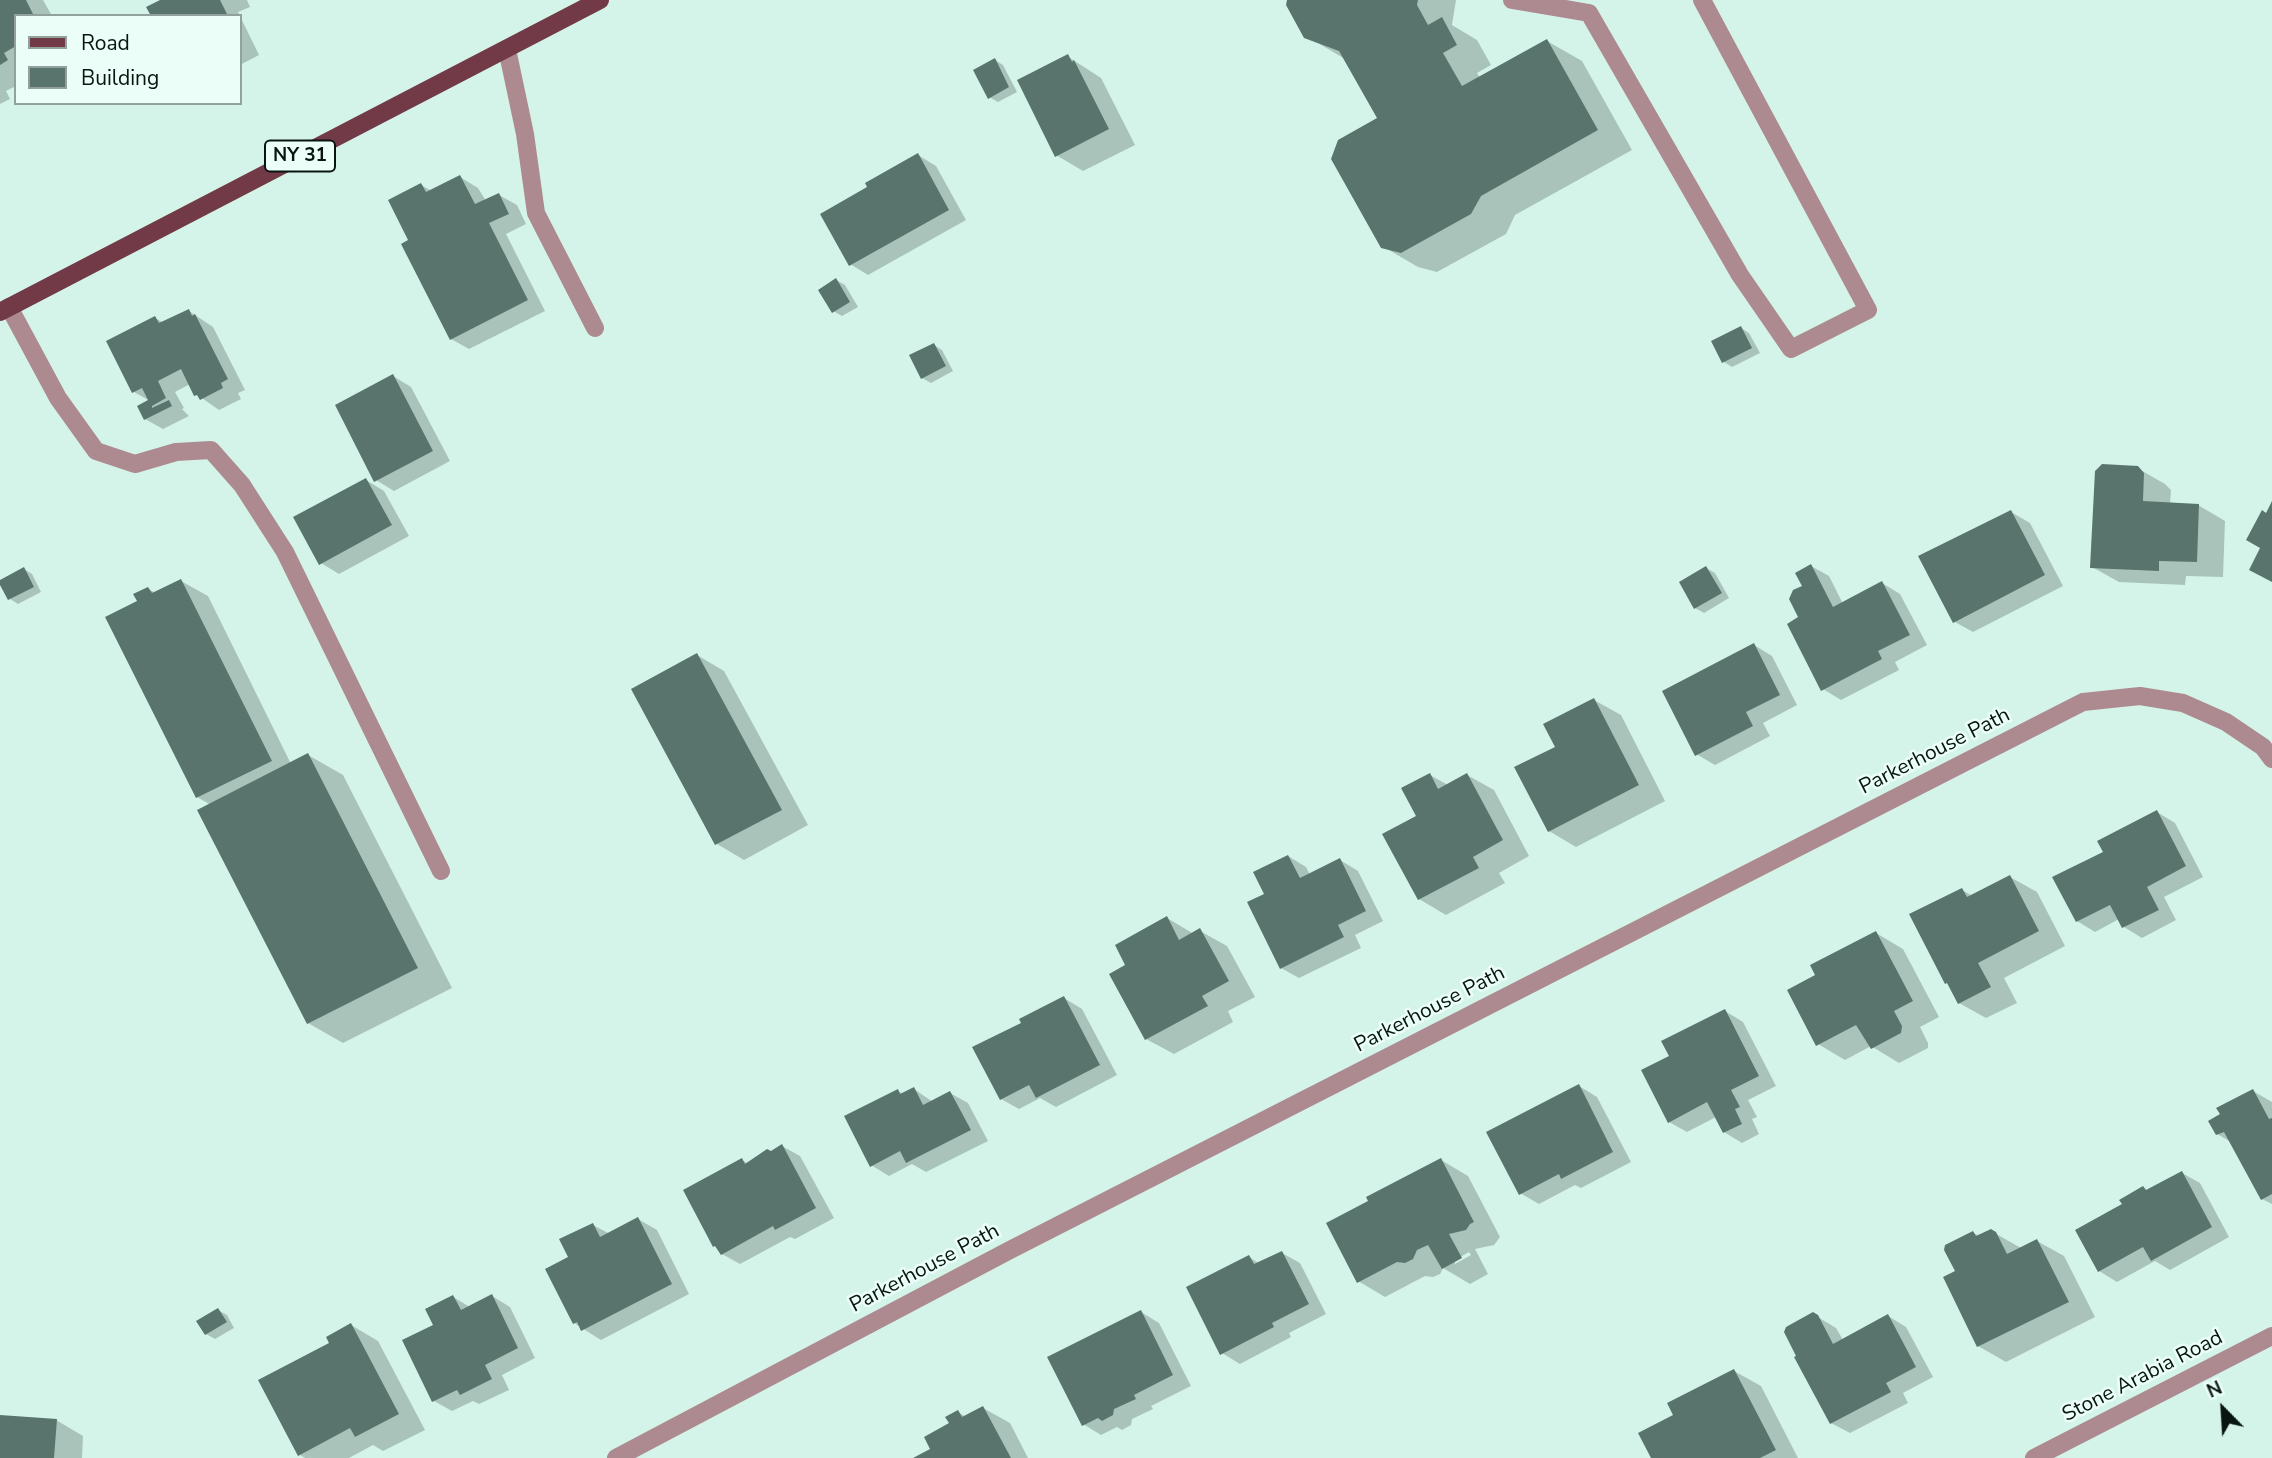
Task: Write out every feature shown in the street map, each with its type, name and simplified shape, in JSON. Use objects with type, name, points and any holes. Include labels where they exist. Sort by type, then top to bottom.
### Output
[{"type":"main road","name":"NY 31","points":[[5,310],[600,0]]},
{"type":"street","points":[[1512,0],[1586,7],[1740,275],[1791,349],[1868,310],[1702,0]]},
{"type":"street","points":[[507,48],[525,134],[536,213],[595,328]]},
{"type":"street","points":[[5,310],[58,398],[96,451],[135,464],[176,452],[211,450],[242,485],[285,552],[441,871]]},
{"type":"street","name":"Parkerhouse Path","points":[[616,1458],[1010,1250],[2083,702],[2140,696],[2183,703],[2226,722],[2263,747],[2272,759]]},
{"type":"street","name":"Stone Arabia Road","points":[[2034,1458],[2272,1336]]},
{"type":"building","points":[[0,0],[26,0],[33,14],[14,14],[14,47],[4,53],[8,60],[0,65]]},
{"type":"building","points":[[160,0],[220,0],[227,14],[150,14],[146,7]]},
{"type":"building","points":[[1287,0],[1418,0],[1417,5],[1428,25],[1442,17],[1457,45],[1443,53],[1462,86],[1547,39],[1598,130],[1481,196],[1471,214],[1401,253],[1381,248],[1331,159],[1338,140],[1377,118],[1339,51],[1304,38],[1286,5]]},
{"type":"building","points":[[1068,54],[1072,62],[1074,60],[1109,129],[1055,157],[1017,80]]},
{"type":"building","points":[[995,58],[1009,87],[988,99],[973,70]]},
{"type":"building","points":[[918,153],[949,210],[849,266],[820,214],[867,187],[865,183]]},
{"type":"building","points":[[460,175],[475,204],[499,193],[509,214],[489,223],[528,300],[450,340],[401,244],[408,240],[388,200],[421,183],[426,192]]},
{"type":"building","points":[[836,278],[850,302],[832,313],[818,290]]},
{"type":"building","points":[[189,309],[192,316],[195,314],[228,379],[221,383],[223,388],[200,400],[197,395],[194,396],[181,369],[158,381],[166,398],[152,408],[169,400],[172,406],[144,420],[137,406],[148,400],[142,388],[132,393],[106,341],[155,316],[159,323]]},
{"type":"building","points":[[1741,326],[1752,348],[1722,363],[1711,341]]},
{"type":"building","points":[[934,343],[946,366],[921,379],[909,355]]},
{"type":"building","points":[[393,374],[433,451],[374,482],[335,405]]},
{"type":"building","points":[[2102,464],[2138,466],[2144,473],[2143,501],[2199,504],[2197,562],[2159,561],[2159,571],[2090,568],[2095,471]]},
{"type":"building","points":[[366,478],[392,525],[319,565],[293,517]]},
{"type":"building","points":[[2272,501],[2272,582],[2249,570],[2260,548],[2246,540],[2262,510],[2266,513]]},
{"type":"building","points":[[2011,510],[2045,575],[1953,623],[1918,556]]},
{"type":"building","points":[[1811,564],[1833,607],[1882,581],[1910,635],[1878,651],[1882,659],[1821,691],[1787,624],[1798,617],[1789,599],[1793,590],[1802,586],[1795,573]]},
{"type":"building","points":[[1706,566],[1722,593],[1694,609],[1679,582]]},
{"type":"building","points":[[24,567],[34,587],[8,600],[0,580]]},
{"type":"building","points":[[181,579],[272,761],[196,798],[105,617],[137,601],[133,594],[148,587],[152,593]]},
{"type":"building","points":[[1754,643],[1780,695],[1746,712],[1753,726],[1695,756],[1662,691]]},
{"type":"building","points":[[697,653],[782,810],[715,845],[631,689]]},
{"type":"building","points":[[1594,698],[1639,785],[1548,832],[1514,767],[1555,747],[1543,724]]},
{"type":"building","points":[[308,753],[418,968],[307,1024],[197,810]]},
{"type":"building","points":[[1430,773],[1438,789],[1467,773],[1503,840],[1473,857],[1479,868],[1418,900],[1382,834],[1416,816],[1401,788]]},
{"type":"building","points":[[2157,810],[2186,866],[2147,887],[2159,910],[2122,928],[2110,905],[2076,922],[2052,877],[2103,852],[2097,841]]},
{"type":"building","points":[[1288,855],[1300,878],[1340,858],[1366,911],[1338,925],[1344,937],[1280,969],[1247,902],[1264,894],[1253,872]]},
{"type":"building","points":[[2010,875],[2039,931],[1978,963],[1991,987],[1958,1004],[1909,914],[1962,888],[1967,897]]},
{"type":"building","points":[[1167,916],[1179,940],[1200,928],[1229,981],[1202,996],[1208,1006],[1145,1040],[1109,974],[1125,965],[1115,945]]},
{"type":"building","points":[[1876,931],[1913,1001],[1894,1011],[1902,1026],[1901,1033],[1871,1049],[1856,1025],[1816,1046],[1787,990],[1815,975],[1810,965]]},
{"type":"building","points":[[1064,996],[1100,1065],[1036,1098],[1029,1085],[1000,1100],[972,1047],[1021,1023],[1019,1019]]},
{"type":"building","points":[[1725,1009],[1759,1076],[1731,1090],[1740,1107],[1735,1109],[1742,1124],[1723,1133],[1707,1102],[1668,1123],[1641,1070],[1669,1056],[1661,1041]]},
{"type":"building","points":[[1579,1084],[1613,1152],[1561,1179],[1559,1174],[1519,1195],[1486,1132]]},
{"type":"building","points":[[914,1087],[923,1105],[950,1091],[971,1130],[906,1163],[900,1151],[870,1167],[844,1116],[898,1089],[900,1094]]},
{"type":"building","points":[[2253,1089],[2269,1119],[2272,1118],[2272,1194],[2261,1200],[2224,1132],[2216,1135],[2208,1121],[2220,1114],[2216,1108]]},
{"type":"building","points":[[782,1144],[816,1208],[775,1230],[773,1226],[721,1255],[715,1246],[713,1247],[683,1190],[742,1158],[745,1164],[767,1149],[771,1151]]},
{"type":"building","points":[[1441,1158],[1474,1222],[1466,1230],[1449,1234],[1462,1258],[1442,1269],[1428,1245],[1417,1250],[1413,1259],[1405,1263],[1397,1262],[1357,1283],[1326,1223],[1368,1201],[1366,1197]]},
{"type":"building","points":[[2182,1171],[2212,1227],[2151,1261],[2143,1247],[2098,1272],[2075,1230],[2122,1204],[2119,1200],[2143,1186],[2146,1190]]},
{"type":"building","points":[[638,1217],[672,1284],[581,1331],[577,1322],[573,1324],[545,1269],[568,1257],[559,1239],[593,1223],[600,1237]]},
{"type":"building","points":[[1991,1229],[1996,1232],[2007,1254],[2037,1239],[2069,1302],[1977,1347],[1943,1277],[1955,1271],[1944,1250],[1945,1245],[1973,1231],[1976,1236]]},
{"type":"building","points":[[1282,1251],[1309,1304],[1272,1323],[1274,1327],[1220,1355],[1186,1287],[1249,1255],[1254,1264]]},
{"type":"building","points":[[492,1294],[518,1348],[485,1365],[492,1379],[460,1395],[457,1390],[432,1402],[402,1340],[433,1325],[425,1309],[453,1295],[461,1310]]},
{"type":"building","points":[[218,1308],[227,1322],[205,1335],[196,1321]]},
{"type":"building","points":[[1141,1310],[1173,1375],[1134,1395],[1136,1399],[1114,1409],[1113,1415],[1102,1421],[1098,1418],[1082,1426],[1047,1357]]},
{"type":"building","points":[[1813,1312],[1818,1315],[1833,1344],[1888,1314],[1916,1367],[1886,1383],[1891,1392],[1830,1424],[1794,1357],[1796,1356],[1784,1332],[1786,1327]]},
{"type":"building","points":[[351,1323],[399,1414],[355,1437],[350,1428],[298,1456],[258,1380],[329,1343],[326,1337]]},
{"type":"building","points":[[1734,1369],[1776,1450],[1760,1458],[1651,1458],[1638,1433],[1673,1415],[1667,1403]]},
{"type":"building","points":[[983,1406],[1011,1458],[913,1458],[930,1449],[924,1437],[949,1423],[945,1417],[958,1410],[962,1417]]},
{"type":"building","points":[[0,1415],[57,1419],[54,1458],[0,1458]]}]
